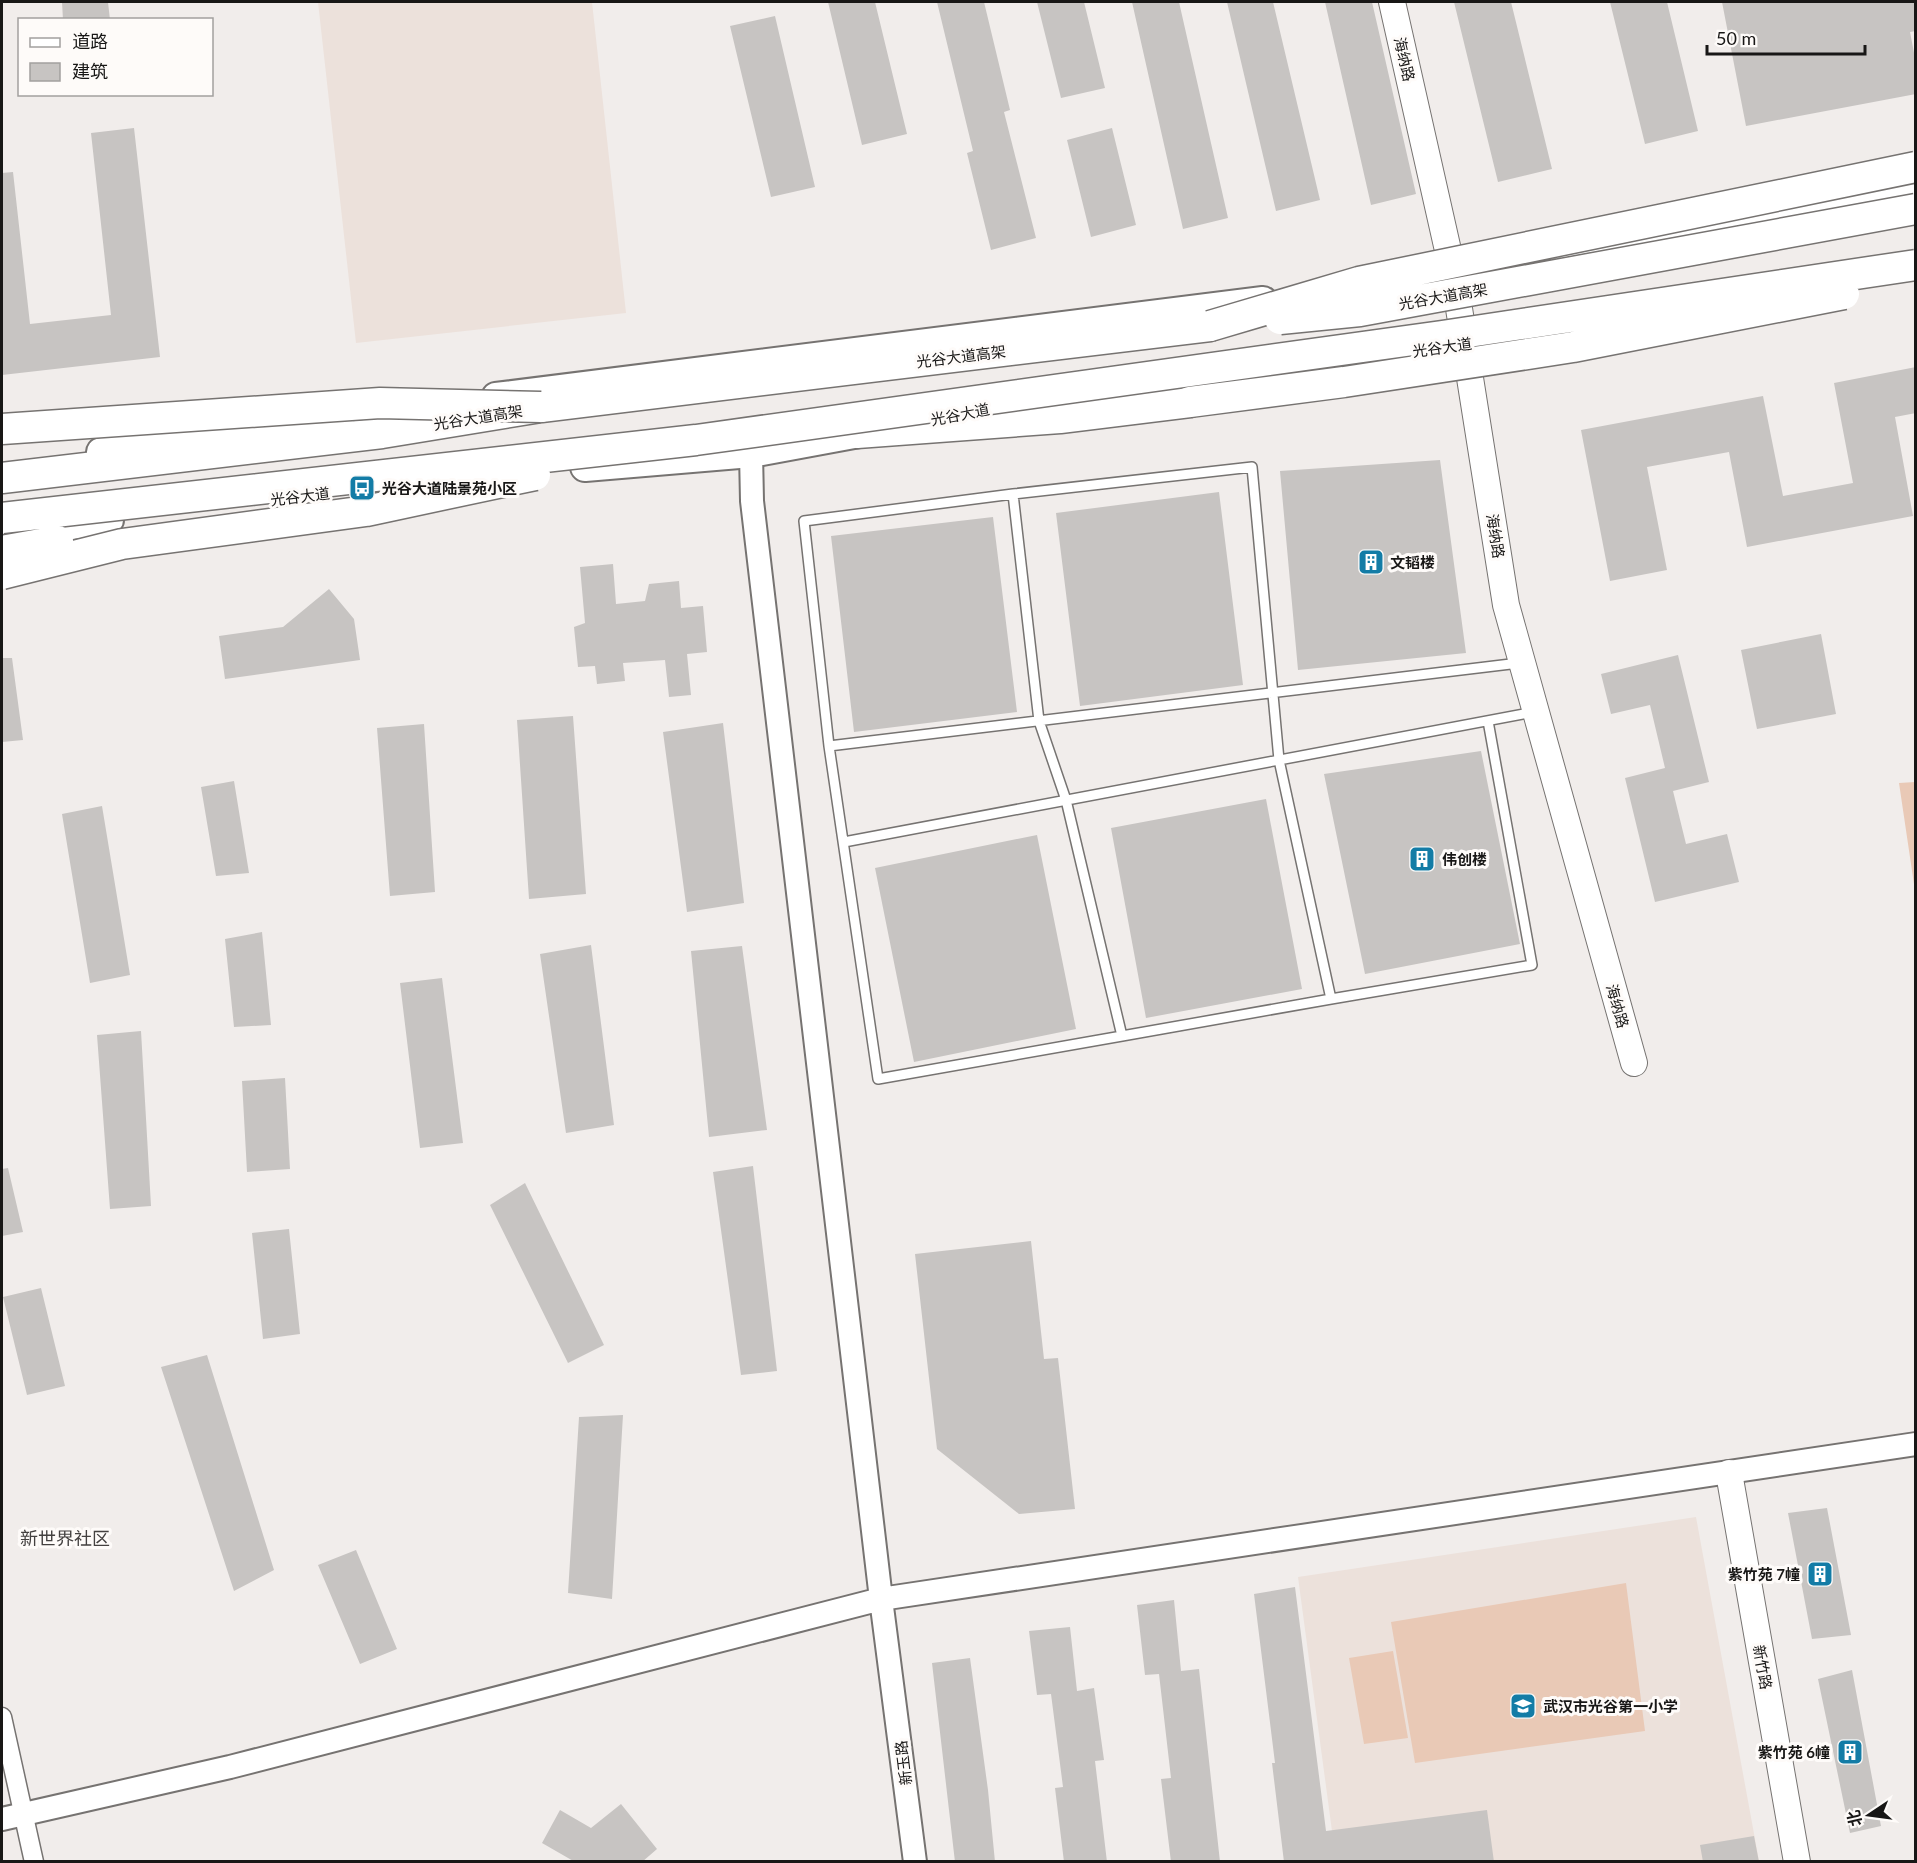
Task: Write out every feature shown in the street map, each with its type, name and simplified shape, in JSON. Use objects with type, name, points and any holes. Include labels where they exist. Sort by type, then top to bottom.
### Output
[{"type":"highway","points":[[1210,326],[1359,282],[1916,167]]},
{"type":"highway","name":"光谷大道高架","points":[[2,478],[382,433],[541,407],[1210,326],[1360,311],[1916,209]]},
{"type":"highway","points":[[2,551],[696,440],[1442,336],[1916,264]]},
{"type":"highway","points":[[857,433],[1060,418],[1344,382],[1573,347],[1823,299],[1916,277]]},
{"type":"highway","points":[[2,429],[380,404],[541,407]]},
{"type":"highway","points":[[2,518],[696,440]]},
{"type":"highway","points":[[2,574],[122,543],[366,511],[696,440]]},
{"type":"highway","points":[[2,467],[137,462]]},
{"type":"main road","name":"海纳路","points":[[1392,2],[1454,277],[1506,605],[1634,1063]]},
{"type":"main road","points":[[2,467],[527,393],[1454,277],[1916,191]]},
{"type":"main road","name":"光谷大道","points":[[2,534],[362,488],[751,453],[1021,402],[1465,344],[1916,264]]},
{"type":"main road","name":"新竹路","points":[[1729,1473],[1797,1862]]},
{"type":"street","name":"新玉路","points":[[751,453],[752,501],[881,1599],[915,1862]]},
{"type":"street","points":[[2,1820],[241,1764],[881,1599],[1916,1444]]},
{"type":"street","points":[[2,1717],[34,1862]]},
{"type":"lane","points":[[1331,999],[1279,760],[1271,693],[1252,467],[804,521],[829,746],[878,1079],[1532,965],[1488,721]]},
{"type":"lane","points":[[1013,494],[1039,721],[1066,800],[1122,1036]]},
{"type":"lane","points":[[829,746],[1522,663]]},
{"type":"lane","points":[[844,842],[1535,712]]},
{"type":"shaded area","points":[[318,2],[592,2],[626,313],[356,343]]},
{"type":"shaded area","points":[[1916,782],[1915,891],[1899,783]]},
{"type":"shaded area","name":"武汉市光谷第一小学","points":[[1696,1517],[1759,1861],[1336,1861],[1298,1577]]},
{"type":"shaded area","points":[[1626,1583],[1645,1731],[1415,1763],[1391,1622]]},
{"type":"shaded area","points":[[1393,1651],[1408,1738],[1364,1744],[1349,1658]]},
{"type":"building","points":[[62,2],[108,2],[110,18],[63,18]]},
{"type":"building","points":[[828,2],[875,2],[907,134],[862,145]]},
{"type":"building","points":[[937,2],[984,2],[1010,110],[1004,112],[1036,238],[991,250],[967,153],[973,151]]},
{"type":"building","points":[[1037,2],[1084,2],[1105,88],[1061,98]]},
{"type":"building","points":[[1132,2],[1179,2],[1228,218],[1183,229]]},
{"type":"building","points":[[1227,2],[1273,2],[1320,200],[1276,211]]},
{"type":"building","points":[[1325,2],[1372,2],[1416,194],[1371,205]]},
{"type":"building","points":[[1454,2],[1511,2],[1552,169],[1498,182]]},
{"type":"building","points":[[1610,2],[1667,2],[1698,131],[1645,144]]},
{"type":"building","points":[[1722,2],[1916,2],[1916,31],[1910,32],[1916,63],[1916,94],[1746,126]]},
{"type":"building","points":[[775,16],[815,187],[771,197],[730,26]]},
{"type":"building","points":[[134,128],[160,357],[2,375],[2,173],[13,172],[30,324],[111,315],[91,133]]},
{"type":"building","points":[[1112,128],[1136,225],[1091,237],[1067,140]]},
{"type":"building","points":[[1916,367],[1916,413],[1895,417],[1913,516],[1747,547],[1729,452],[1647,467],[1667,570],[1610,581],[1581,430],[1763,396],[1783,496],[1853,483],[1834,383]]},
{"type":"building","name":"文韬楼","points":[[1440,460],[1466,653],[1298,670],[1280,471]]},
{"type":"building","points":[[1219,492],[1243,685],[1080,706],[1056,513]]},
{"type":"building","points":[[993,517],[1017,712],[854,732],[831,536]]},
{"type":"building","points":[[613,564],[616,604],[645,601],[649,584],[679,581],[681,608],[703,606],[707,652],[687,654],[691,695],[669,697],[665,660],[623,663],[625,681],[597,684],[595,666],[578,667],[574,627],[585,623],[580,567]]},
{"type":"building","points":[[329,589],[354,619],[360,660],[225,679],[219,636],[283,627]]},
{"type":"building","points":[[1821,634],[1836,714],[1757,729],[1741,650]]},
{"type":"building","points":[[1678,655],[1709,782],[1673,791],[1686,844],[1727,834],[1739,882],[1655,902],[1625,778],[1665,768],[1650,705],[1611,714],[1601,674]]},
{"type":"building","points":[[2,658],[12,658],[23,740],[2,742]]},
{"type":"building","points":[[573,716],[586,894],[529,899],[517,720]]},
{"type":"building","points":[[723,723],[744,903],[687,912],[663,732]]},
{"type":"building","points":[[424,724],[435,892],[390,896],[377,728]]},
{"type":"building","name":"伟创楼","points":[[1481,751],[1520,944],[1365,974],[1324,774]]},
{"type":"building","points":[[234,781],[249,873],[216,876],[201,787]]},
{"type":"building","points":[[1266,799],[1302,989],[1146,1018],[1111,828]]},
{"type":"building","points":[[102,806],[130,975],[90,983],[62,814]]},
{"type":"building","points":[[1037,835],[1076,1029],[914,1062],[875,868]]},
{"type":"building","points":[[262,932],[271,1025],[234,1027],[225,939]]},
{"type":"building","points":[[591,945],[614,1125],[566,1133],[540,954]]},
{"type":"building","points":[[742,946],[767,1130],[709,1137],[691,951]]},
{"type":"building","points":[[442,978],[463,1143],[420,1148],[400,983]]},
{"type":"building","points":[[141,1031],[151,1206],[110,1209],[97,1035]]},
{"type":"building","points":[[285,1078],[290,1169],[247,1172],[242,1081]]},
{"type":"building","points":[[753,1166],[777,1371],[741,1375],[713,1172]]},
{"type":"building","points":[[8,1168],[23,1232],[2,1236],[2,1169]]},
{"type":"building","points":[[525,1183],[604,1345],[568,1363],[490,1205]]},
{"type":"building","points":[[289,1229],[300,1334],[263,1339],[252,1233]]},
{"type":"building","points":[[1031,1241],[1044,1359],[1058,1358],[1075,1509],[1019,1514],[937,1449],[915,1254]]},
{"type":"building","points":[[41,1288],[65,1386],[27,1395],[3,1297]]},
{"type":"building","points":[[207,1355],[274,1570],[234,1591],[161,1367]]},
{"type":"building","points":[[623,1415],[612,1599],[568,1593],[579,1417]]},
{"type":"building","name":"紫竹苑 7幢","points":[[1827,1508],[1851,1635],[1812,1639],[1788,1513]]},
{"type":"building","points":[[356,1550],[397,1649],[360,1664],[318,1565]]},
{"type":"building","points":[[1295,1587],[1326,1831],[1487,1810],[1494,1862],[1284,1862],[1272,1763],[1275,1763],[1254,1594]]},
{"type":"building","points":[[1174,1600],[1181,1671],[1199,1669],[1220,1862],[1171,1862],[1161,1779],[1171,1778],[1159,1674],[1145,1675],[1137,1605]]},
{"type":"building","points":[[1070,1627],[1077,1691],[1094,1688],[1104,1760],[1095,1761],[1107,1862],[1064,1862],[1055,1788],[1063,1787],[1051,1694],[1037,1695],[1029,1631]]},
{"type":"building","points":[[970,1658],[988,1790],[995,1862],[955,1862],[932,1663]]},
{"type":"building","name":"紫竹苑 6幢","points":[[1852,1670],[1881,1826],[1850,1833],[1818,1679]]},
{"type":"building","points":[[621,1804],[657,1849],[642,1862],[575,1862],[542,1843],[560,1810],[591,1828]]},
{"type":"building","points":[[1754,1836],[1759,1862],[1703,1862],[1700,1845]]},
{"type":"place","name":"光谷大道陆景苑小区","points":[[362,488]]},
{"type":"place","name":"文韬楼","points":[[1371,562]]},
{"type":"place","name":"伟创楼","points":[[1422,859]]},
{"type":"place","name":"紫竹苑 7幢","points":[[1820,1574]]},
{"type":"place","name":"武汉市光谷第一小学","points":[[1523,1706]]},
{"type":"place","name":"紫竹苑 6幢","points":[[1850,1752]]},
{"type":"district","name":"新世界社区","points":[[65,1538]]}]
